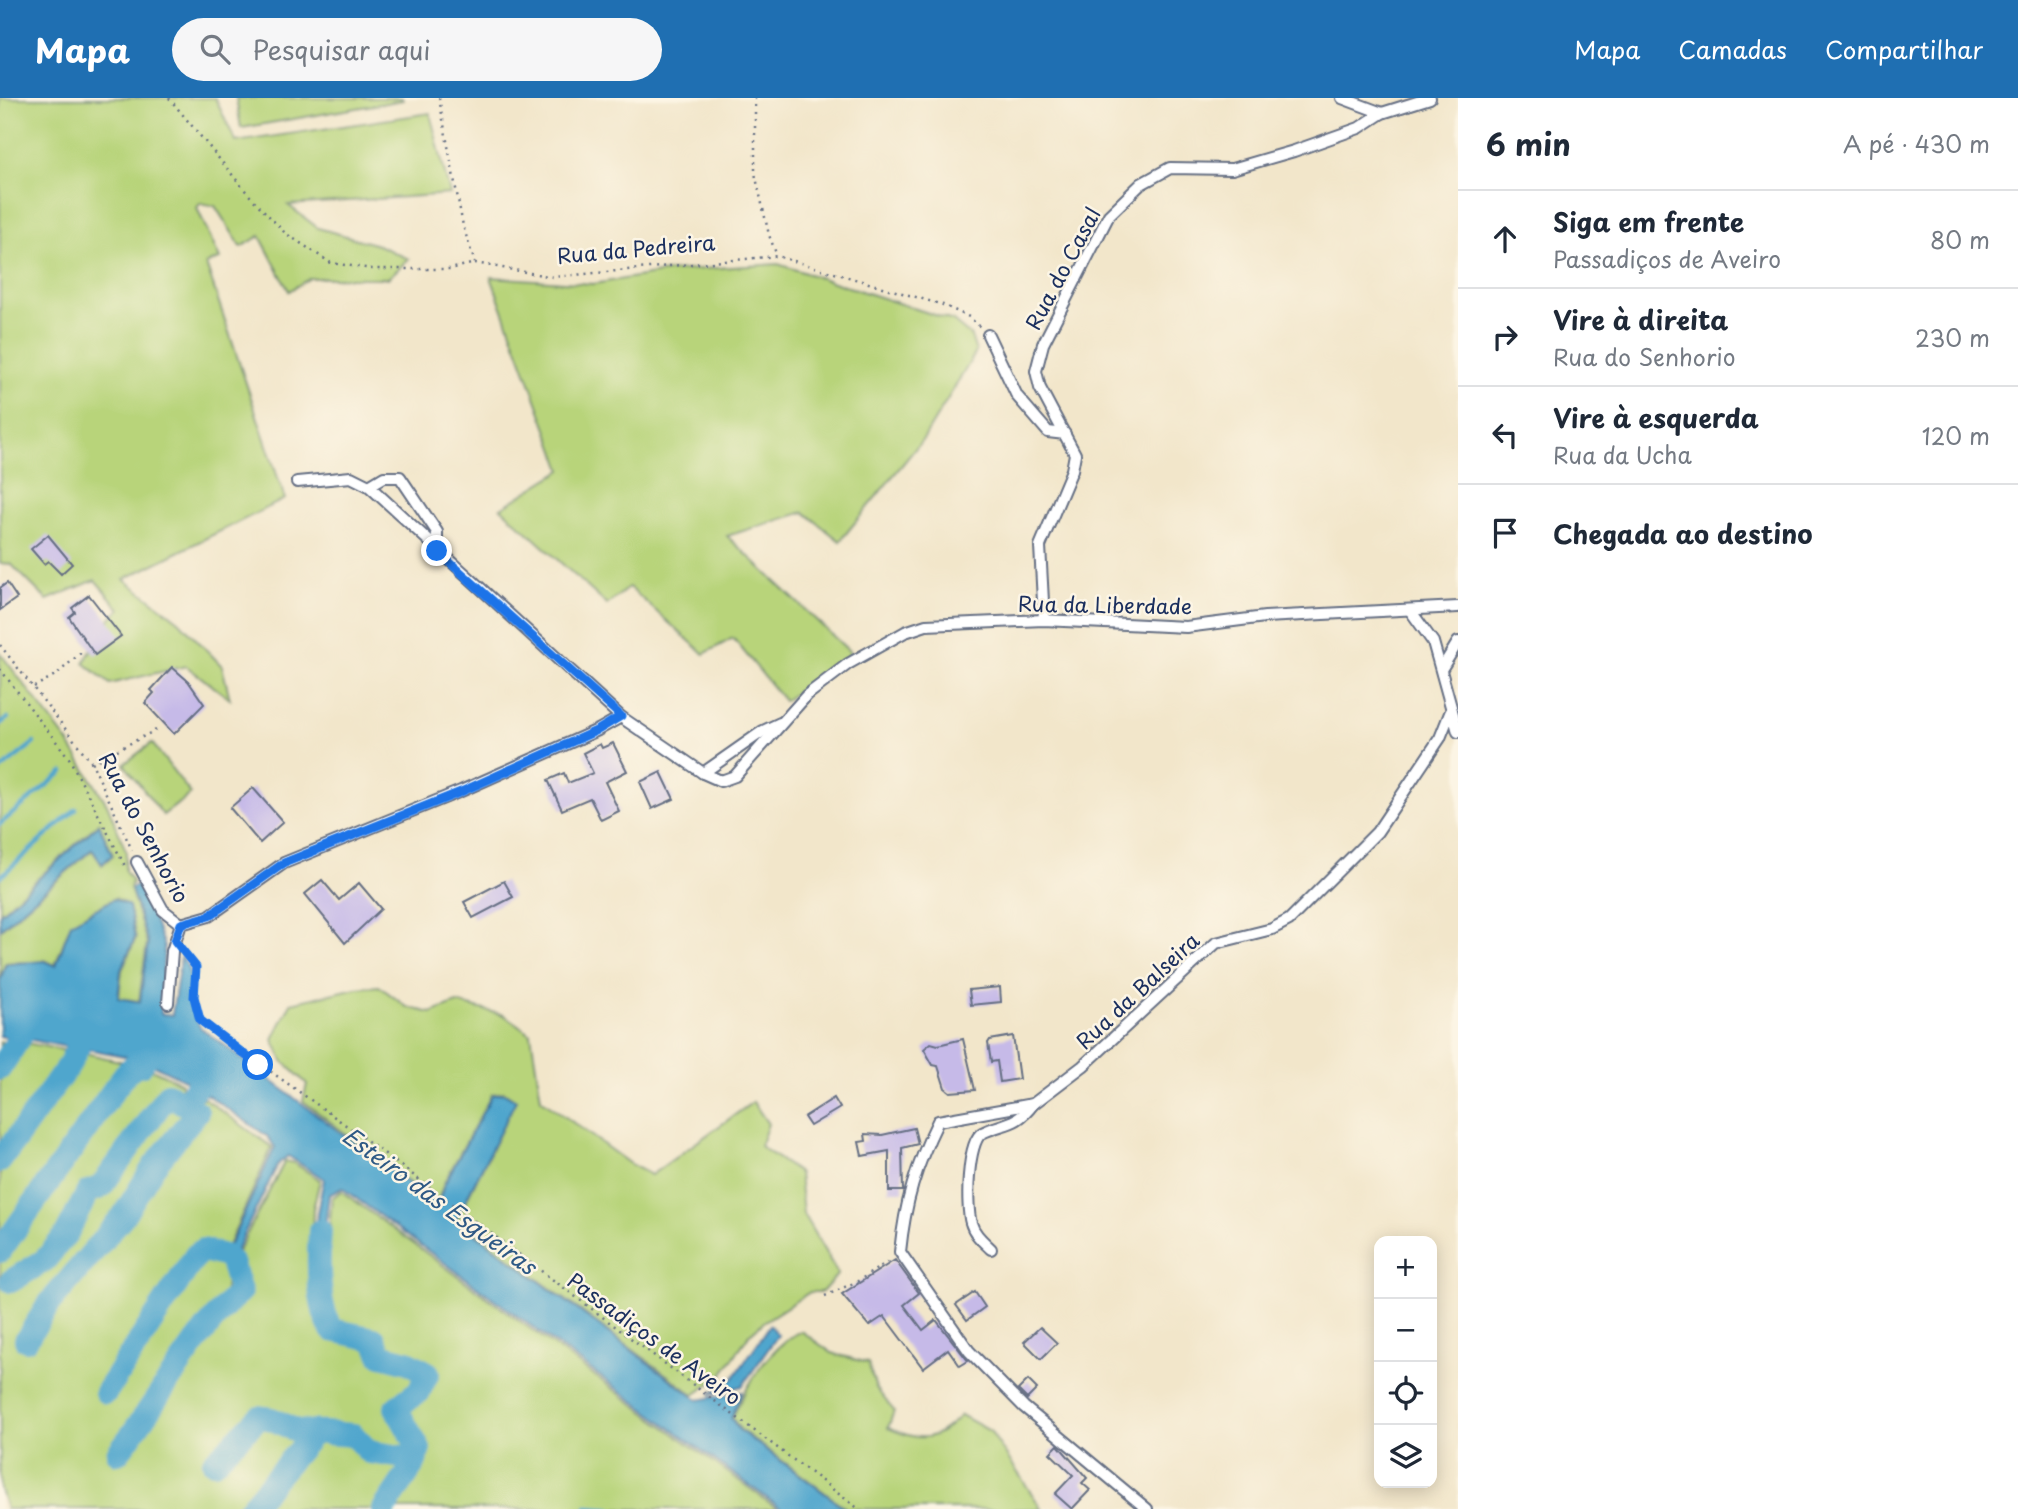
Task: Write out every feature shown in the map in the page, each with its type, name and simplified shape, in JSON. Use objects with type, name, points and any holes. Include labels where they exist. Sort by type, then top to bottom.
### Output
[{"type":"street","points":[[1342,98],[1382,113],[1430,98]]},
{"type":"street","name":"Rua do Casal","points":[[1044,620],[1040,546],[1072,470],[1075,454],[1040,388],[1036,371],[1043,344],[1109,215],[1140,184],[1170,168],[1233,169],[1359,128],[1382,113]]},
{"type":"street","points":[[988,335],[1017,396],[1048,432],[1065,433]]},
{"type":"street","points":[[297,482],[351,477],[369,486],[437,551],[621,716],[703,773]]},
{"type":"street","points":[[369,486],[384,477],[400,477],[437,532],[437,551]]},
{"type":"street","name":"Rua da Liberdade","points":[[703,773],[729,780],[807,695],[848,664],[905,632],[926,625],[1044,620],[1186,627],[1265,617],[1458,607]]},
{"type":"street","points":[[1410,610],[1433,642],[1442,668],[1450,713],[1458,732]]},
{"type":"street","points":[[1442,668],[1458,642]]},
{"type":"street","name":"Rua da Balseira","points":[[900,1252],[904,1208],[938,1121],[1033,1104],[1083,1066],[1216,943],[1272,929],[1289,920],[1377,832],[1440,738],[1450,713]]},
{"type":"street","name":"Rua do Senhorio","points":[[181,924],[209,916],[284,863],[461,792],[598,730],[621,716]]},
{"type":"street","name":"Rua da Liberdade","points":[[703,773],[763,731],[782,722]]},
{"type":"street","name":"Rua do Senhorio","points":[[137,862],[163,910],[181,924]]},
{"type":"street","name":"Rua do Senhorio","points":[[168,1003],[175,941],[181,924]]},
{"type":"street","points":[[991,1249],[977,1236],[971,1223],[968,1196],[973,1145],[980,1134],[1023,1118],[1033,1104]]},
{"type":"street","points":[[900,1252],[978,1360],[1024,1407],[1147,1509]]},
{"type":"path","name":"Rua da Pedreira","points":[[169,98],[249,195],[285,233],[331,264],[372,269],[450,269],[475,263],[553,277],[777,256],[943,305],[969,317],[988,335]]},
{"type":"path","points":[[439,98],[463,226],[475,263]]},
{"type":"path","points":[[755,98],[755,173],[769,236],[777,256]]},
{"type":"path","name":"Rua do Senhorio","points":[[0,645],[92,763],[137,862]]},
{"type":"path","points":[[34,687],[57,674],[83,651]]},
{"type":"path","points":[[0,669],[69,758],[129,874]]},
{"type":"path","points":[[92,763],[156,730]]},
{"type":"path","name":"Passadiços de Aveiro","points":[[175,941],[196,967],[196,1013],[204,1024],[357,1133],[859,1509]]},
{"type":"path","points":[[825,1296],[864,1277],[900,1252]]},
{"type":"green space","points":[[0,98],[215,98],[236,142],[430,113],[450,194],[288,205],[318,228],[378,245],[409,259],[388,278],[310,278],[289,291],[260,236],[241,247],[215,206],[200,203],[197,208],[220,259],[206,264],[285,499],[124,579],[179,621],[222,666],[230,699],[186,666],[110,684],[84,663],[106,623],[120,609],[95,580],[47,600],[11,564],[0,563]]},
{"type":"green space","points":[[236,98],[402,98],[403,100],[241,128]]},
{"type":"green space","points":[[778,264],[953,321],[971,336],[976,352],[924,438],[840,541],[804,512],[727,536],[851,653],[784,701],[733,638],[704,654],[629,587],[607,605],[501,508],[562,470],[491,277],[593,284],[673,271]]},
{"type":"green space","points":[[0,653],[68,742],[107,804],[126,851],[125,871],[132,881],[130,888],[147,943],[139,1001],[119,998],[122,970],[136,938],[129,906],[115,898],[71,923],[55,965],[45,960],[5,963],[0,980],[0,930],[92,850],[102,865],[113,855],[99,823],[0,913]]},
{"type":"green space","points":[[152,743],[191,794],[163,815],[124,764]]},
{"type":"green space","points":[[379,986],[407,1007],[431,1013],[457,1003],[504,1015],[531,1034],[541,1099],[630,1164],[651,1175],[753,1102],[768,1124],[760,1146],[799,1173],[803,1214],[838,1274],[822,1292],[810,1292],[765,1321],[749,1335],[721,1376],[694,1395],[457,1219],[516,1100],[504,1092],[492,1094],[444,1183],[437,1204],[303,1101],[307,1084],[283,1061],[273,1039],[291,1003],[356,988]]},
{"type":"green space","points":[[0,1042],[3,1042],[1,1054],[12,1058],[26,1043],[63,1050],[63,1064],[71,1067],[85,1053],[150,1068],[181,1083],[181,1106],[204,1098],[272,1147],[227,1248],[193,1248],[186,1256],[218,1260],[227,1270],[224,1296],[237,1299],[245,1288],[237,1253],[285,1161],[294,1163],[320,1180],[313,1209],[311,1263],[323,1270],[326,1263],[332,1198],[341,1191],[778,1509],[6,1509],[0,1489]]},
{"type":"green space","points":[[801,1331],[832,1353],[868,1363],[876,1388],[894,1411],[888,1428],[910,1436],[928,1437],[952,1424],[961,1415],[990,1431],[1042,1509],[847,1509],[740,1429],[732,1418],[760,1368],[778,1347]]},
{"type":"water","points":[[99,824],[112,855],[102,864],[92,849],[0,929],[0,914]]},
{"type":"water","name":"Esteiro das Esgueiras","points":[[140,883],[164,946],[161,1014],[172,1015],[181,955],[190,975],[192,1009],[201,1028],[437,1205],[445,1183],[492,1095],[504,1093],[516,1100],[456,1219],[698,1400],[742,1392],[731,1418],[739,1430],[846,1509],[782,1509],[342,1188],[329,1195],[320,1266],[314,1261],[317,1213],[324,1179],[288,1156],[278,1164],[234,1254],[240,1271],[240,1291],[230,1295],[234,1273],[225,1259],[208,1254],[189,1255],[202,1247],[226,1253],[275,1147],[267,1136],[206,1094],[183,1103],[191,1083],[144,1060],[83,1048],[69,1065],[72,1048],[27,1039],[9,1055],[12,1039],[0,1036],[0,981],[6,964],[45,961],[56,966],[71,923],[114,899],[129,906],[135,938],[121,970],[118,998],[140,1002],[148,943],[131,889]]},
{"type":"water","points":[[770,1325],[778,1335],[742,1386],[710,1394],[733,1379]]},
{"type":"building","points":[[48,535],[72,564],[61,574],[48,561],[44,564],[31,549]]},
{"type":"building","points":[[7,583],[17,598],[0,610],[0,588]]},
{"type":"building","points":[[89,595],[121,636],[95,655],[69,617],[75,612],[72,608]]},
{"type":"building","points":[[172,667],[188,681],[204,704],[174,734],[145,703],[154,693],[151,690]]},
{"type":"building","points":[[613,743],[627,771],[605,782],[619,811],[601,820],[590,798],[562,810],[548,780],[564,773],[568,783],[593,773],[583,753],[600,744],[602,748]]},
{"type":"building","points":[[661,772],[674,799],[652,809],[640,782]]},
{"type":"building","points":[[253,788],[283,822],[260,843],[230,808]]},
{"type":"building","points":[[322,880],[339,900],[359,883],[381,909],[345,943],[305,894]]},
{"type":"building","points":[[504,881],[513,897],[473,918],[464,902]]},
{"type":"building","points":[[1000,987],[1001,1002],[971,1005],[969,990]]},
{"type":"building","points":[[1013,1036],[1019,1079],[1000,1082],[997,1061],[991,1062],[988,1043],[990,1040]]},
{"type":"building","points":[[963,1039],[975,1090],[950,1092],[945,1088],[938,1066],[933,1065],[924,1049],[931,1043],[938,1045]]},
{"type":"building","points":[[834,1098],[840,1108],[810,1126],[804,1117]]},
{"type":"building","points":[[914,1128],[918,1144],[902,1148],[903,1191],[889,1191],[889,1151],[862,1156],[859,1142],[866,1141],[865,1134],[882,1135]]},
{"type":"building","points":[[895,1260],[919,1293],[904,1305],[923,1330],[936,1320],[968,1361],[960,1366],[948,1349],[923,1368],[884,1316],[869,1326],[842,1294]]},
{"type":"building","points":[[975,1292],[985,1307],[967,1320],[956,1305]]},
{"type":"building","points":[[1040,1327],[1057,1343],[1041,1359],[1024,1342]]},
{"type":"building","points":[[1028,1380],[1037,1389],[1027,1399],[1018,1390]]},
{"type":"building","points":[[1058,1445],[1087,1478],[1082,1483],[1090,1490],[1072,1509],[1055,1494],[1073,1475],[1050,1453]]},
{"type":"waterway","points":[[0,724],[8,718]]},
{"type":"waterway","points":[[0,770],[34,743]]},
{"type":"waterway","points":[[0,824],[63,772]]},
{"type":"waterway","points":[[0,877],[76,809]]},
{"type":"waterway","points":[[0,1068],[26,1028]]},
{"type":"waterway","points":[[0,1161],[69,1065],[83,1037]]},
{"type":"waterway","points":[[0,1251],[125,1074],[135,1065],[141,1065],[159,1039]]},
{"type":"waterway","points":[[11,1281],[45,1260],[67,1233],[88,1192],[101,1187],[168,1094],[183,1103],[204,1078]]},
{"type":"waterway","points":[[26,1340],[49,1304],[123,1216],[154,1166],[197,1112],[183,1103]]},
{"type":"waterway","points":[[320,1231],[321,1296],[332,1330],[374,1339],[381,1355],[408,1362],[428,1373],[419,1391],[396,1408],[419,1449],[414,1464],[384,1509]]},
{"type":"waterway","points":[[106,1392],[196,1255],[203,1250],[225,1256]]},
{"type":"waterway","points":[[118,1453],[206,1329],[240,1291],[231,1262]]},
{"type":"waterway","points":[[214,1462],[259,1417],[272,1419],[297,1431],[353,1435],[369,1452],[415,1459]]},
{"type":"waterway","points":[[249,1509],[315,1431]]},
{"type":"waterway","points":[[587,1507],[611,1509]]},
{"type":"route","points":[[258,1065],[204,1024],[196,1013],[196,967],[192,958],[175,941],[181,924],[209,916],[284,863],[461,792],[598,730],[621,716],[437,551]]}]
